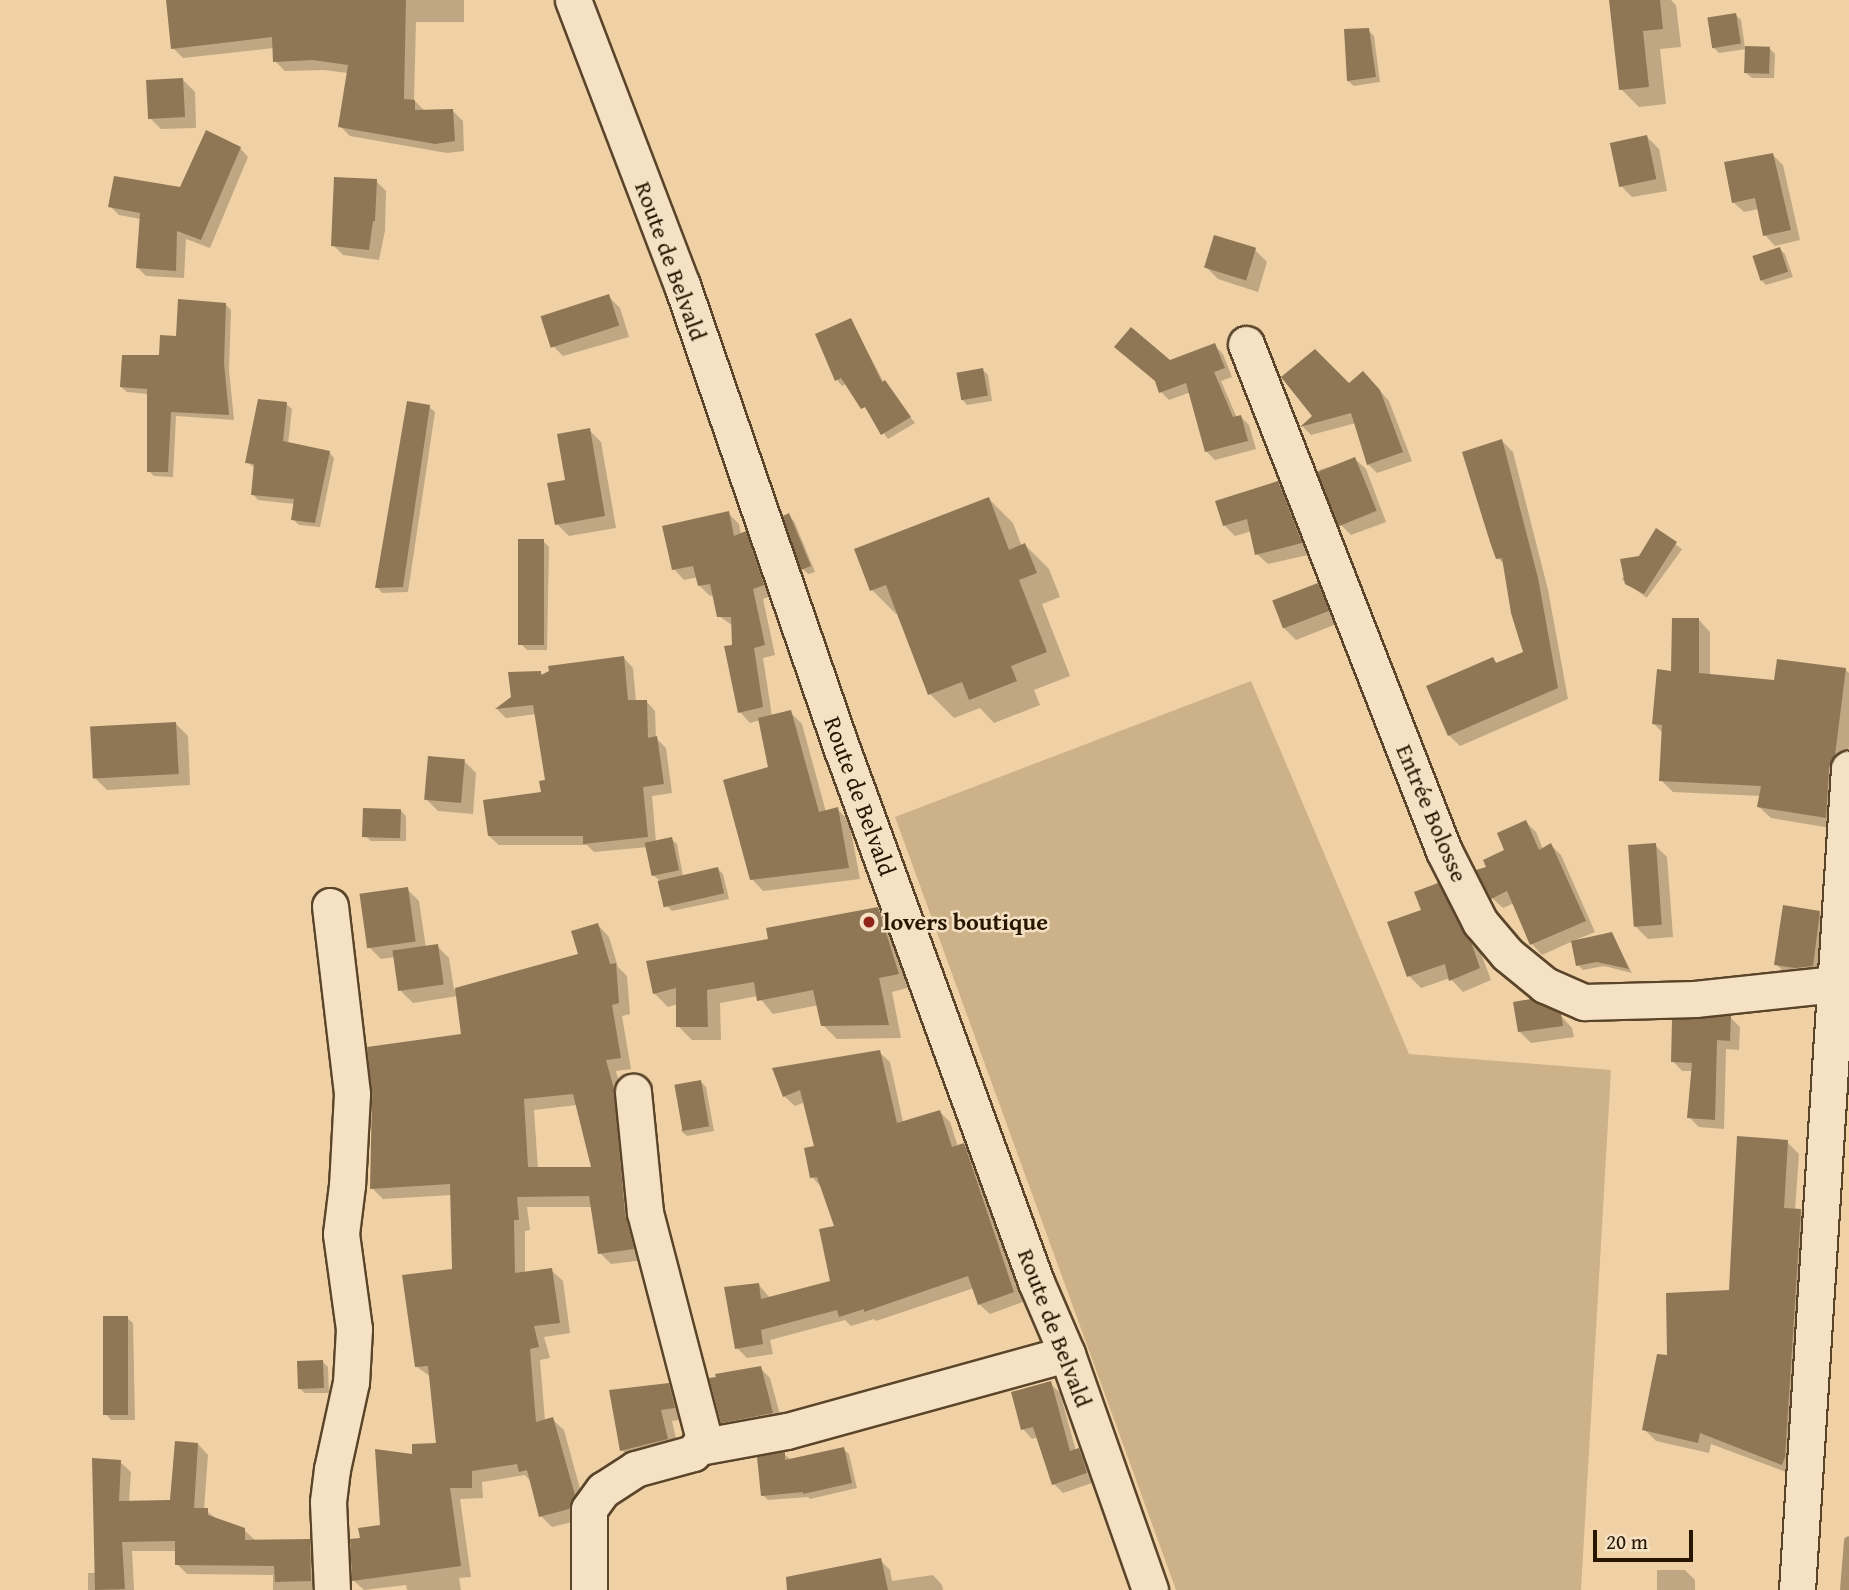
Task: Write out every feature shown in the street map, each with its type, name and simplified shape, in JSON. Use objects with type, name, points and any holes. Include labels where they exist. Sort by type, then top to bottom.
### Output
[{"type":"street","name":"Route de Belvald","points":[[573,0],[682,285],[843,752],[1036,1282],[1067,1354],[1150,1590]]},
{"type":"street","name":"Entrée Bolosse","points":[[1246,344],[1444,851],[1480,922],[1507,954],[1545,985],[1584,1002],[1630,1003],[1695,999],[1835,984]]},
{"type":"street","points":[[1797,1590],[1835,984],[1845,902],[1849,769]]},
{"type":"street","points":[[330,906],[352,1094],[348,1185],[341,1234],[354,1329],[351,1382],[332,1469],[328,1502],[332,1590]]},
{"type":"street","points":[[633,1092],[645,1212],[701,1418],[704,1439],[699,1447]]},
{"type":"street","points":[[589,1590],[589,1509],[603,1490],[635,1469],[684,1457],[699,1447],[787,1431],[1067,1354]]},
{"type":"shaded area","points":[[1251,681],[1409,1054],[1611,1070],[1581,1590],[1176,1590],[895,817]]},
{"type":"building","points":[[166,0],[406,0],[404,99],[415,100],[415,110],[453,109],[455,141],[435,144],[338,127],[348,65],[313,60],[273,62],[272,37],[171,49]]},
{"type":"building","points":[[1609,0],[1660,0],[1663,29],[1643,31],[1649,87],[1619,90]]},
{"type":"building","points":[[1736,13],[1741,44],[1712,48],[1707,18]]},
{"type":"building","points":[[1369,28],[1376,77],[1347,81],[1344,29]]},
{"type":"building","points":[[1745,46],[1770,47],[1769,74],[1744,73]]},
{"type":"building","points":[[183,78],[185,117],[148,119],[146,80]]},
{"type":"building","points":[[206,130],[241,147],[201,240],[177,231],[176,271],[136,268],[140,213],[108,207],[114,176],[180,187]]},
{"type":"building","points":[[1647,135],[1656,179],[1619,187],[1610,143]]},
{"type":"building","points":[[1773,153],[1791,230],[1763,236],[1755,198],[1732,203],[1724,162]]},
{"type":"building","points":[[334,177],[377,179],[375,221],[369,250],[331,246]]},
{"type":"building","points":[[1214,235],[1256,248],[1246,280],[1204,268]]},
{"type":"building","points":[[1780,247],[1788,272],[1760,281],[1752,256]]},
{"type":"building","points":[[609,294],[619,325],[551,348],[541,316]]},
{"type":"building","points":[[178,299],[226,303],[224,363],[229,415],[171,412],[168,472],[147,472],[147,389],[120,387],[122,355],[159,355],[160,335],[176,336]]},
{"type":"building","points":[[851,318],[882,382],[885,380],[911,417],[881,435],[865,407],[861,409],[841,378],[835,381],[815,334]]},
{"type":"building","points":[[1131,327],[1170,360],[1215,343],[1225,368],[1214,372],[1233,417],[1241,415],[1248,441],[1205,452],[1186,383],[1159,393],[1155,381],[1114,347]]},
{"type":"building","points":[[1315,349],[1349,383],[1363,371],[1380,390],[1403,452],[1367,465],[1351,413],[1300,427],[1312,416],[1281,377]]},
{"type":"building","points":[[983,368],[988,396],[961,400],[956,373]]},
{"type":"building","points":[[258,399],[287,402],[283,441],[330,451],[315,523],[291,520],[294,499],[251,495],[254,464],[245,463]]},
{"type":"building","points":[[407,401],[430,405],[403,587],[375,588]]},
{"type":"building","points":[[590,428],[605,516],[555,525],[547,483],[565,480],[557,434]]},
{"type":"building","points":[[1502,439],[1538,578],[1558,688],[1448,736],[1426,686],[1493,657],[1496,663],[1523,652],[1511,613],[1502,558],[1496,559],[1462,452]]},
{"type":"building","points":[[1355,457],[1377,511],[1339,526],[1317,472]]},
{"type":"building","points":[[1278,481],[1302,543],[1255,555],[1247,519],[1223,526],[1215,501]]},
{"type":"building","points":[[989,497],[1009,550],[1025,543],[1037,573],[1019,580],[1047,652],[1011,666],[1017,681],[969,700],[962,682],[928,695],[886,585],[870,591],[854,549]]},
{"type":"building","points":[[729,511],[734,536],[746,531],[764,585],[753,589],[765,645],[754,648],[763,707],[738,713],[724,646],[732,645],[731,617],[717,617],[710,584],[698,586],[693,566],[672,570],[662,526]]},
{"type":"building","points":[[789,513],[811,566],[801,570],[783,516]]},
{"type":"building","points":[[1656,528],[1677,542],[1644,594],[1625,584],[1620,559],[1639,556]]},
{"type":"building","points":[[518,539],[544,539],[544,645],[518,645]]},
{"type":"building","points":[[1318,583],[1329,611],[1283,629],[1272,601]]},
{"type":"building","points":[[1672,618],[1699,618],[1699,673],[1774,680],[1777,659],[1846,668],[1835,755],[1829,768],[1826,818],[1757,807],[1761,786],[1659,781],[1662,725],[1652,724],[1657,669],[1671,671]]},
{"type":"building","points":[[624,656],[628,700],[647,700],[648,738],[657,736],[664,784],[643,787],[648,837],[583,844],[583,836],[488,836],[483,800],[541,792],[539,781],[545,780],[533,705],[495,709],[511,697],[508,672],[541,671],[541,675],[549,671],[548,666]]},
{"type":"building","points":[[791,710],[819,812],[838,807],[849,868],[750,880],[723,780],[768,767],[758,718]]},
{"type":"building","points":[[176,722],[179,774],[93,778],[90,727]]},
{"type":"building","points":[[428,756],[465,759],[461,803],[424,800]]},
{"type":"building","points":[[363,808],[401,809],[400,838],[362,837]]},
{"type":"building","points":[[1526,820],[1539,850],[1551,843],[1586,921],[1530,945],[1507,891],[1491,899],[1476,870],[1486,867],[1483,860],[1504,850],[1497,833]]},
{"type":"building","points":[[672,837],[679,870],[652,876],[645,843]]},
{"type":"building","points":[[1656,843],[1662,925],[1634,927],[1628,845]]},
{"type":"building","points":[[718,867],[724,893],[664,907],[658,881]]},
{"type":"building","points":[[1438,883],[1471,942],[1480,968],[1449,981],[1445,964],[1407,977],[1387,922],[1421,910],[1414,892]]},
{"type":"building","points":[[408,887],[416,941],[367,948],[359,894]]},
{"type":"building","points":[[1783,905],[1820,911],[1813,966],[1795,968],[1774,965]]},
{"type":"building","points":[[878,907],[899,974],[879,978],[889,1025],[821,1026],[813,990],[757,1001],[754,982],[707,990],[708,1027],[676,1027],[676,988],[653,994],[646,961],[768,939],[766,928]]},
{"type":"building","points":[[598,923],[610,964],[616,963],[619,1003],[612,1005],[621,1058],[606,1060],[614,1089],[625,1214],[634,1249],[598,1254],[589,1196],[517,1197],[519,1220],[514,1220],[515,1273],[552,1268],[560,1323],[534,1326],[539,1347],[530,1349],[536,1422],[553,1417],[575,1495],[569,1509],[539,1517],[527,1470],[519,1472],[517,1464],[472,1471],[472,1488],[450,1488],[461,1566],[352,1581],[350,1539],[360,1538],[358,1528],[380,1525],[375,1449],[412,1454],[412,1444],[436,1443],[428,1366],[415,1367],[402,1275],[452,1269],[450,1184],[370,1189],[372,1095],[367,1047],[461,1034],[455,988],[578,954],[571,931]],"holes":[[[573,1094],[591,1167],[528,1167],[524,1099]]]},
{"type":"building","points":[[1612,932],[1629,969],[1597,962],[1576,966],[1571,941]]},
{"type":"building","points":[[438,944],[444,985],[398,991],[392,950]]},
{"type":"building","points":[[1531,999],[1561,1014],[1563,1026],[1518,1032],[1513,1002]]},
{"type":"building","points":[[1731,1015],[1730,1041],[1717,1040],[1715,1120],[1687,1118],[1692,1063],[1671,1062],[1672,1020]]},
{"type":"building","points":[[880,1050],[897,1123],[940,1110],[952,1147],[964,1143],[1014,1292],[978,1305],[968,1276],[864,1312],[864,1309],[839,1317],[837,1310],[761,1330],[763,1344],[735,1349],[724,1287],[759,1283],[761,1299],[830,1281],[819,1229],[834,1226],[817,1177],[810,1178],[804,1148],[814,1146],[800,1090],[783,1097],[772,1068]]},
{"type":"building","points":[[701,1080],[709,1126],[683,1131],[674,1085]]},
{"type":"building","points":[[1737,1136],[1788,1140],[1784,1208],[1801,1209],[1785,1457],[1782,1465],[1700,1433],[1698,1443],[1642,1430],[1657,1354],[1667,1355],[1666,1293],[1729,1290]]},
{"type":"building","points":[[103,1316],[128,1316],[128,1415],[103,1415]]},
{"type":"building","points":[[323,1360],[324,1388],[298,1389],[297,1361]]},
{"type":"building","points":[[761,1366],[773,1413],[721,1423],[709,1378],[716,1377],[715,1374]]},
{"type":"building","points":[[1051,1381],[1070,1451],[1079,1448],[1087,1473],[1052,1485],[1033,1427],[1021,1430],[1011,1392]]},
{"type":"building","points":[[669,1383],[675,1408],[661,1410],[668,1439],[620,1451],[609,1390]]},
{"type":"building","points":[[175,1441],[198,1443],[194,1508],[208,1508],[208,1515],[245,1528],[245,1540],[310,1539],[311,1581],[275,1582],[274,1566],[175,1565],[175,1541],[122,1542],[125,1589],[95,1590],[92,1458],[121,1460],[119,1501],[170,1500]]},
{"type":"building","points":[[844,1447],[852,1483],[803,1494],[761,1496],[757,1457],[785,1452],[785,1460]]},
{"type":"building","points":[[881,1558],[888,1590],[787,1590],[786,1577]]},
{"type":"waterway","points":[[1845,1590],[1849,1541]]},
{"type":"place","name":"lovers boutique","points":[[869,922]]}]
